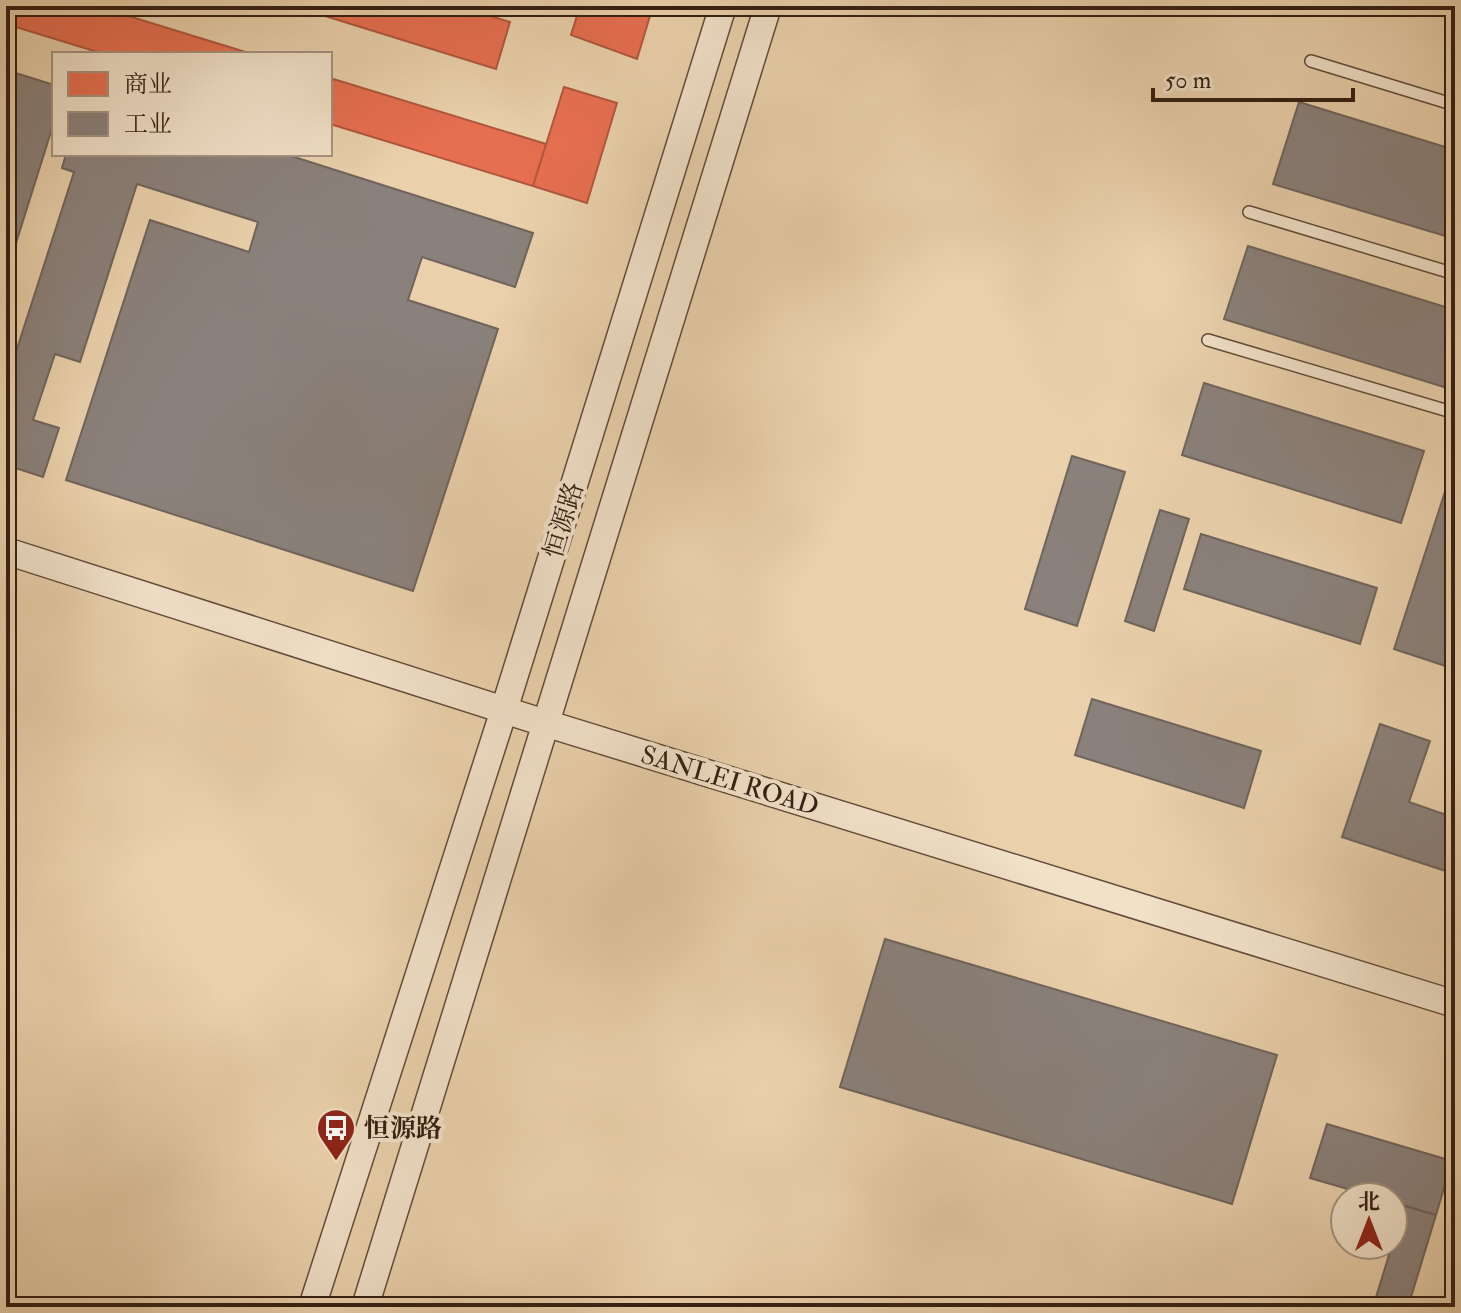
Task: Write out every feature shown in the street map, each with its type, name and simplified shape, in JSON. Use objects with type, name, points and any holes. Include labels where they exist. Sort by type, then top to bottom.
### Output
[{"type":"street","name":"恒源路","points":[[312,1307],[504,710],[723,6]]},
{"type":"street","name":"恒源路","points":[[365,1307],[768,6]]},
{"type":"street","name":"SANLEI ROAD","points":[[6,551],[548,724],[1455,1004]]},
{"type":"lane","points":[[1311,61],[1455,105]]},
{"type":"lane","points":[[1249,212],[1455,274]]},
{"type":"lane","points":[[1208,340],[1455,413]]},
{"type":"building: 商业","points":[[9,6],[96,6],[246,52],[97,52],[6,24]]},
{"type":"building: 商业","points":[[458,6],[510,22],[496,69],[296,7]]},
{"type":"building: 商业","points":[[580,6],[653,6],[637,59],[571,35]]},
{"type":"building: 商业","points":[[332,79],[546,144],[533,186],[332,125]]},
{"type":"building: 商业","points":[[564,87],[617,103],[587,203],[533,186]]},
{"type":"building: 工业","points":[[6,70],[52,84],[52,128],[6,275]]},
{"type":"building: 工业","points":[[1299,102],[1455,150],[1455,239],[1273,184]]},
{"type":"building: 工业","points":[[65,156],[291,156],[533,233],[515,287],[422,257],[408,300],[498,329],[413,591],[66,480],[150,220],[249,252],[258,222],[137,184],[80,362],[55,354],[33,420],[59,428],[43,477],[6,465],[6,383],[74,172],[62,168]]},
{"type":"building: 工业","points":[[1248,246],[1455,310],[1455,360],[1447,388],[1224,319]]},
{"type":"building: 工业","points":[[1204,383],[1424,451],[1401,523],[1182,455]]},
{"type":"building: 工业","points":[[1072,456],[1125,472],[1077,626],[1025,609]]},
{"type":"building: 工业","points":[[1455,461],[1455,669],[1394,649]]},
{"type":"building: 工业","points":[[1160,510],[1189,519],[1154,631],[1125,621]]},
{"type":"building: 工业","points":[[1201,534],[1377,588],[1360,644],[1184,589]]},
{"type":"building: 工业","points":[[1092,699],[1261,751],[1244,808],[1075,755]]},
{"type":"building: 工业","points":[[1380,724],[1430,741],[1409,802],[1455,818],[1455,874],[1342,837]]},
{"type":"building: 工业","points":[[885,939],[1277,1055],[1232,1204],[840,1087]]},
{"type":"building: 工业","points":[[1327,1124],[1452,1161],[1436,1215],[1409,1207],[1409,1181],[1329,1181],[1329,1184],[1310,1178]]},
{"type":"building: 工业","points":[[1409,1207],[1436,1215],[1408,1307],[1373,1307],[1387,1261],[1409,1261]]},
{"type":"building: 工业","points":[[450,1297],[484,1307],[447,1307]]},
{"type":"place","name":"恒源路","points":[[336,1162]]}]
